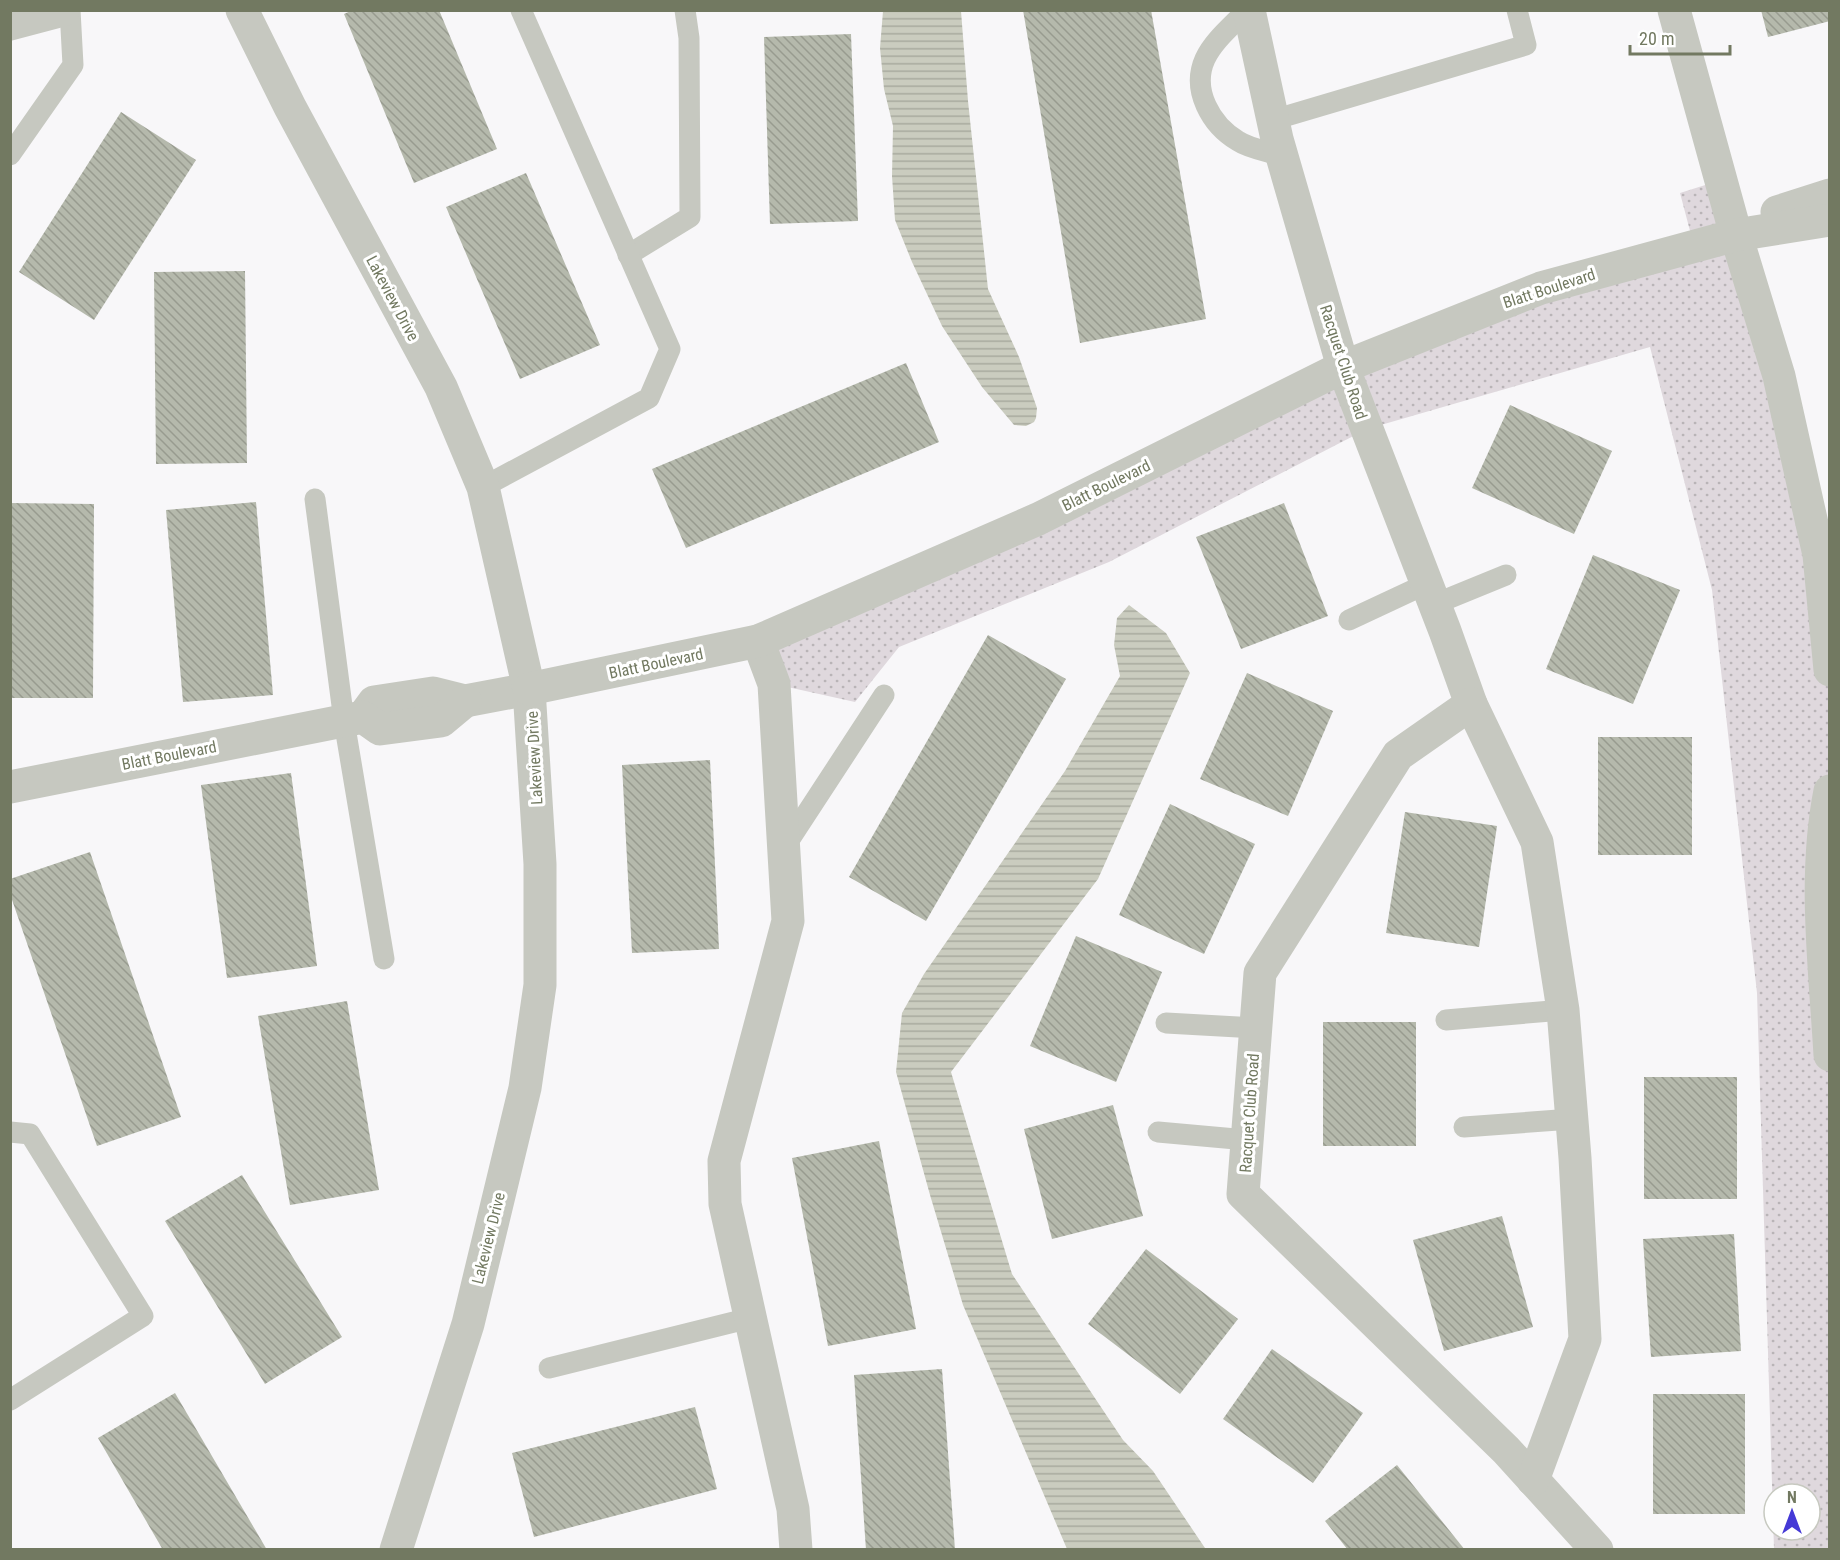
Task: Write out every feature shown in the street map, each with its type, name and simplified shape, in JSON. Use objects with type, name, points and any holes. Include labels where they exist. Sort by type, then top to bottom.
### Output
[{"type":"street","points":[[10,24],[63,10]]},
{"type":"street","name":"Lakeview Drive","points":[[242,10],[290,107],[441,387],[483,487],[530,689],[540,864],[540,985],[525,1088],[468,1323],[396,1550]]},
{"type":"street","name":"Racquet Club Road","points":[[1248,10],[1281,156],[1343,367],[1471,704],[1537,842],[1563,1010],[1585,1339],[1533,1480]]},
{"type":"street","points":[[1674,10],[1736,235],[1779,376],[1816,544],[1830,670]]},
{"type":"street","name":"Blatt Boulevard","points":[[1736,235],[1783,209],[1830,195]]},
{"type":"street","name":"Blatt Boulevard","points":[[10,787],[354,719],[374,702],[433,693],[465,701],[759,641],[1038,519],[1343,367],[1541,288],[1736,235],[1830,220]]},
{"type":"street","points":[[759,641],[774,684],[788,921],[724,1161],[725,1204],[793,1509],[796,1550]]},
{"type":"street","name":"Racquet Club Road","points":[[1471,704],[1398,755],[1260,973],[1243,1194],[1506,1450],[1597,1550]]},
{"type":"street","points":[[1830,791],[1826,808],[1822,870],[1830,1055]]},
{"type":"lane","points":[[10,156],[73,65],[70,10]]},
{"type":"lane","points":[[483,487],[649,398],[670,349],[520,10]]},
{"type":"lane","points":[[628,255],[690,217],[689,38],[685,10]]},
{"type":"lane","points":[[1248,10],[1216,42],[1204,61],[1201,75],[1202,91],[1206,108],[1220,129],[1240,142],[1281,156]]},
{"type":"lane","points":[[1273,120],[1526,45],[1517,10]]},
{"type":"lane","points":[[315,499],[354,719],[384,959]]},
{"type":"lane","points":[[1349,620],[1431,594],[1506,575]]},
{"type":"lane","points":[[784,848],[884,695]]},
{"type":"lane","points":[[1446,1020],[1563,1010]]},
{"type":"lane","points":[[1166,1023],[1256,1028]]},
{"type":"lane","points":[[1464,1127],[1572,1119]]},
{"type":"lane","points":[[10,1132],[30,1134],[143,1316],[10,1400]]},
{"type":"lane","points":[[1158,1132],[1247,1140]]},
{"type":"lane","points":[[549,1368],[750,1318]]},
{"type":"shaded area","points":[[883,11],[961,11],[988,289],[1019,357],[1037,408],[1034,422],[1026,426],[1014,425],[982,387],[942,326],[895,220],[892,176],[893,126],[884,89],[880,48]]},
{"type":"shaded area","points":[[1721,180],[1829,670],[1829,1549],[1774,1549],[1774,1542],[1822,1542],[1822,1482],[1772,1482],[1757,993],[1712,590],[1650,347],[1367,429],[1109,562],[899,647],[855,702],[774,684],[758,641],[1343,367],[1694,246],[1680,193]]},
{"type":"shaded area","points":[[1129,605],[1166,633],[1190,673],[1098,879],[951,1072],[1012,1274],[1123,1440],[1153,1471],[1205,1548],[1210,1549],[1067,1549],[963,1305],[896,1072],[902,1013],[924,974],[1065,771],[1120,676],[1114,645],[1117,618]]},
{"type":"building","points":[[353,10],[439,10],[497,149],[414,183],[344,14]]},
{"type":"building","points":[[1023,10],[1151,10],[1206,319],[1080,343]]},
{"type":"building","points":[[1761,10],[1829,10],[1830,21],[1768,37]]},
{"type":"building","points":[[851,34],[858,221],[770,224],[764,37]]},
{"type":"building","points":[[121,112],[196,160],[94,320],[19,272]]},
{"type":"building","points":[[526,173],[600,345],[520,379],[446,207]]},
{"type":"building","points":[[245,271],[247,463],[156,464],[154,272]]},
{"type":"building","points":[[906,363],[939,442],[686,548],[652,469]]},
{"type":"building","points":[[1510,405],[1612,451],[1574,534],[1472,488]]},
{"type":"building","points":[[256,502],[273,695],[183,702],[166,510]]},
{"type":"building","points":[[10,503],[94,504],[93,698],[10,698]]},
{"type":"building","points":[[1284,503],[1328,616],[1241,649],[1196,537]]},
{"type":"building","points":[[1593,555],[1680,590],[1633,704],[1546,669]]},
{"type":"building","points":[[988,635],[1066,679],[926,921],[849,877]]},
{"type":"building","points":[[1247,673],[1333,711],[1288,816],[1200,779]]},
{"type":"building","points":[[1598,737],[1692,737],[1692,855],[1598,855]]},
{"type":"building","points":[[710,760],[719,949],[632,953],[622,765]]},
{"type":"building","points":[[291,773],[317,966],[227,978],[201,785]]},
{"type":"building","points":[[1170,804],[1255,844],[1204,954],[1119,915]]},
{"type":"building","points":[[1405,812],[1497,826],[1479,947],[1386,933]]},
{"type":"building","points":[[90,852],[181,1117],[97,1146],[10,894],[10,879]]},
{"type":"building","points":[[1076,936],[1162,972],[1116,1082],[1030,1046]]},
{"type":"building","points":[[347,1001],[379,1190],[290,1205],[258,1016]]},
{"type":"building","points":[[1323,1022],[1416,1022],[1416,1146],[1323,1146]]},
{"type":"building","points":[[1644,1077],[1737,1077],[1737,1199],[1644,1199]]},
{"type":"building","points":[[1113,1105],[1143,1216],[1052,1239],[1024,1129]]},
{"type":"building","points":[[879,1141],[916,1329],[828,1346],[792,1158]]},
{"type":"building","points":[[242,1175],[342,1337],[265,1384],[165,1221]]},
{"type":"building","points":[[1502,1216],[1533,1327],[1444,1351],[1413,1240]]},
{"type":"building","points":[[1734,1234],[1741,1351],[1651,1357],[1643,1239]]},
{"type":"building","points":[[1146,1249],[1238,1319],[1180,1394],[1088,1324]]},
{"type":"building","points":[[1272,1349],[1363,1413],[1313,1483],[1223,1419]]},
{"type":"building","points":[[942,1369],[955,1550],[866,1550],[854,1375]]},
{"type":"building","points":[[175,1393],[267,1550],[163,1550],[98,1438]]},
{"type":"building","points":[[1653,1394],[1745,1394],[1745,1514],[1653,1514]]},
{"type":"building","points":[[695,1407],[717,1489],[534,1537],[512,1453]]},
{"type":"building","points":[[1397,1465],[1465,1550],[1348,1550],[1325,1521]]}]
